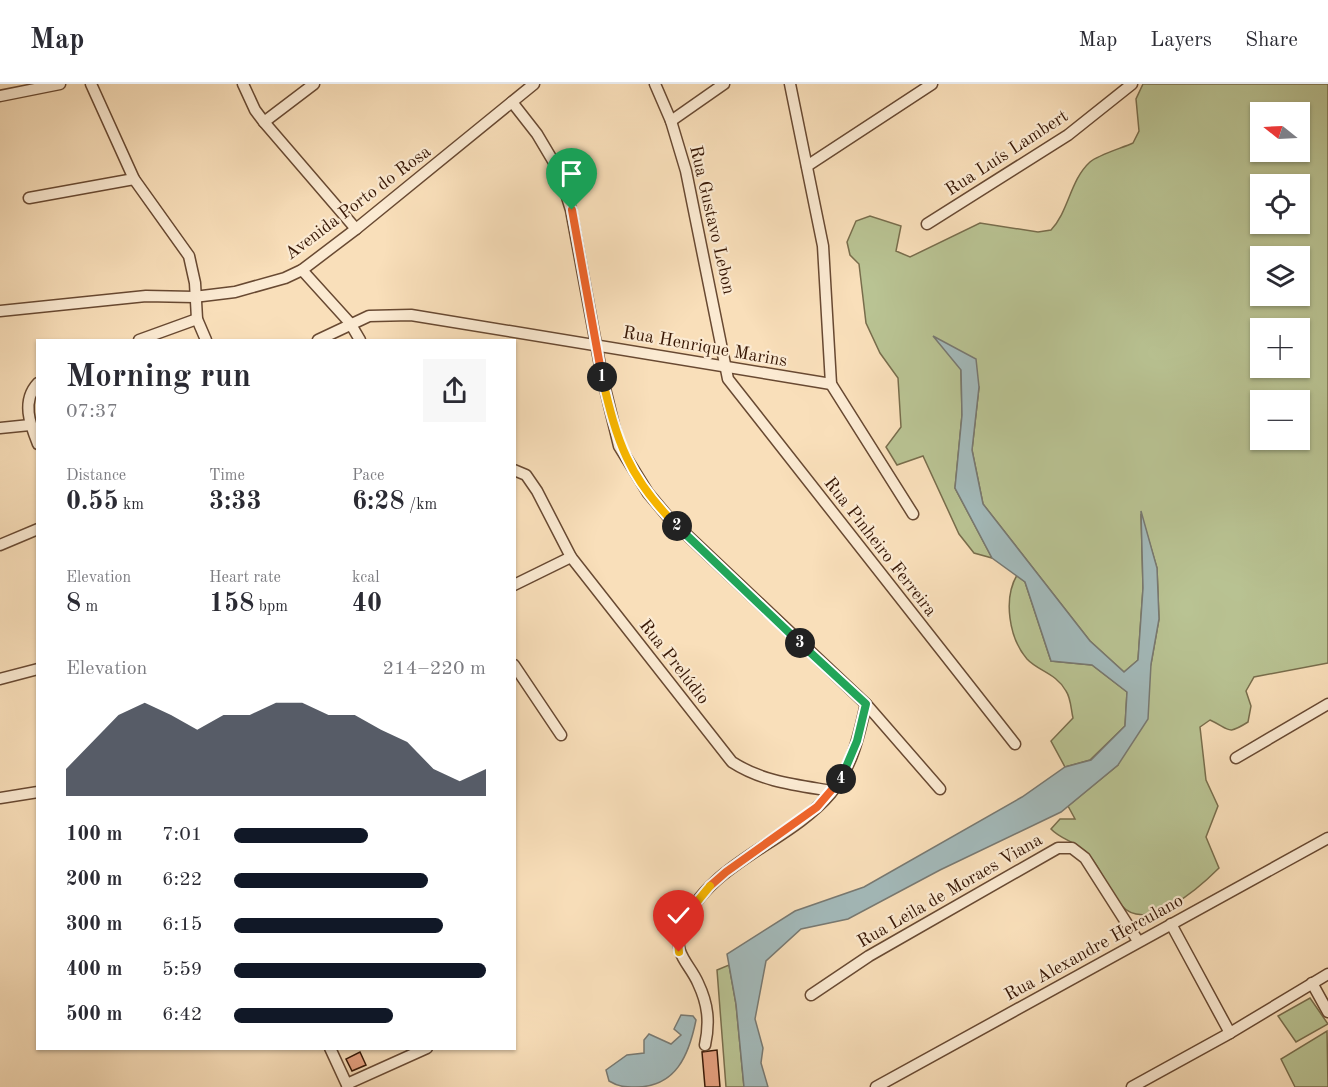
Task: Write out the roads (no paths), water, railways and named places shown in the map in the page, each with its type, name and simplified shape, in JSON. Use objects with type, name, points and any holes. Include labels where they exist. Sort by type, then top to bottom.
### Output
[{"type":"street","points":[[0,96],[60,84]]},
{"type":"street","points":[[90,84],[134,179],[189,256],[193,268],[197,319],[206,339]]},
{"type":"street","points":[[243,84],[255,110],[264,122],[356,229]]},
{"type":"street","points":[[264,122],[314,84]]},
{"type":"street","name":"Avenida Porto do Rosa","points":[[0,311],[146,296],[194,297],[259,287],[302,270],[534,84]]},
{"type":"street","name":"Rua Gustavo Lebon","points":[[655,84],[671,121],[686,171],[725,368]]},
{"type":"street","points":[[671,121],[724,84]]},
{"type":"street","points":[[790,84],[823,246],[831,384],[913,514]]},
{"type":"street","points":[[807,166],[932,84]]},
{"type":"street","name":"Rua Luís Lambert","points":[[927,224],[1068,135],[1132,84]]},
{"type":"street","points":[[512,102],[537,134],[559,171],[572,210],[602,376],[619,446],[648,494],[694,543],[866,704],[940,789]]},
{"type":"street","points":[[29,198],[134,179]]},
{"type":"street","points":[[302,270],[350,323],[359,339]]},
{"type":"street","name":"Rua Henrique Marins","points":[[320,339],[350,323],[385,314],[411,315],[831,384]]},
{"type":"street","points":[[142,339],[197,319]]},
{"type":"street","name":"Rua Pinheiro Ferreira","points":[[725,368],[728,379],[735,390],[1015,744]]},
{"type":"street","points":[[36,387],[28,403],[30,425],[36,439]]},
{"type":"street","points":[[0,428],[30,425]]},
{"type":"street","name":"Rua Prelúdio","points":[[516,471],[526,475],[537,491],[571,557],[732,762],[755,776],[832,791]]},
{"type":"street","points":[[0,545],[36,530]]},
{"type":"street","points":[[516,584],[571,557]]},
{"type":"street","points":[[516,668],[561,735]]},
{"type":"street","points":[[0,679],[36,670]]},
{"type":"street","points":[[705,1045],[709,1017],[697,980],[679,952],[678,937],[682,926],[713,882],[817,807],[832,791],[850,760],[866,704]]},
{"type":"street","points":[[1236,758],[1328,704]]},
{"type":"street","points":[[0,798],[36,792]]},
{"type":"street","name":"Rua Alexandre Herculano","points":[[876,1087],[1328,838]]},
{"type":"street","name":"Rua Leila de Moraes Viana","points":[[811,995],[869,956],[1058,848],[1072,848],[1085,858],[1138,941]]},
{"type":"street","points":[[1171,924],[1230,1033]]},
{"type":"street","points":[[1132,1087],[1230,1033],[1328,974]]},
{"type":"street","points":[[1312,983],[1328,1012]]},
{"type":"street","points":[[331,1050],[347,1086],[423,1050]]},
{"type":"water","points":[[933,336],[976,359],[979,387],[972,450],[983,504],[1090,641],[1124,672],[1138,660],[1143,588],[1141,511],[1157,568],[1159,619],[1151,664],[1148,719],[1118,765],[1061,812],[940,870],[848,919],[801,929],[766,961],[755,1019],[763,1048],[761,1063],[768,1087],[744,1087],[736,1004],[727,954],[795,911],[864,887],[1022,797],[1065,767],[1091,760],[1125,726],[1127,692],[1092,665],[1051,661],[1025,582],[992,558],[955,488],[962,415],[961,370]]},
{"type":"water","points":[[681,1015],[693,1016],[696,1020],[684,1057],[671,1075],[650,1086],[622,1086],[609,1081],[606,1070],[627,1055],[644,1053],[644,1040],[649,1034],[671,1044],[681,1035],[674,1029]]}]
